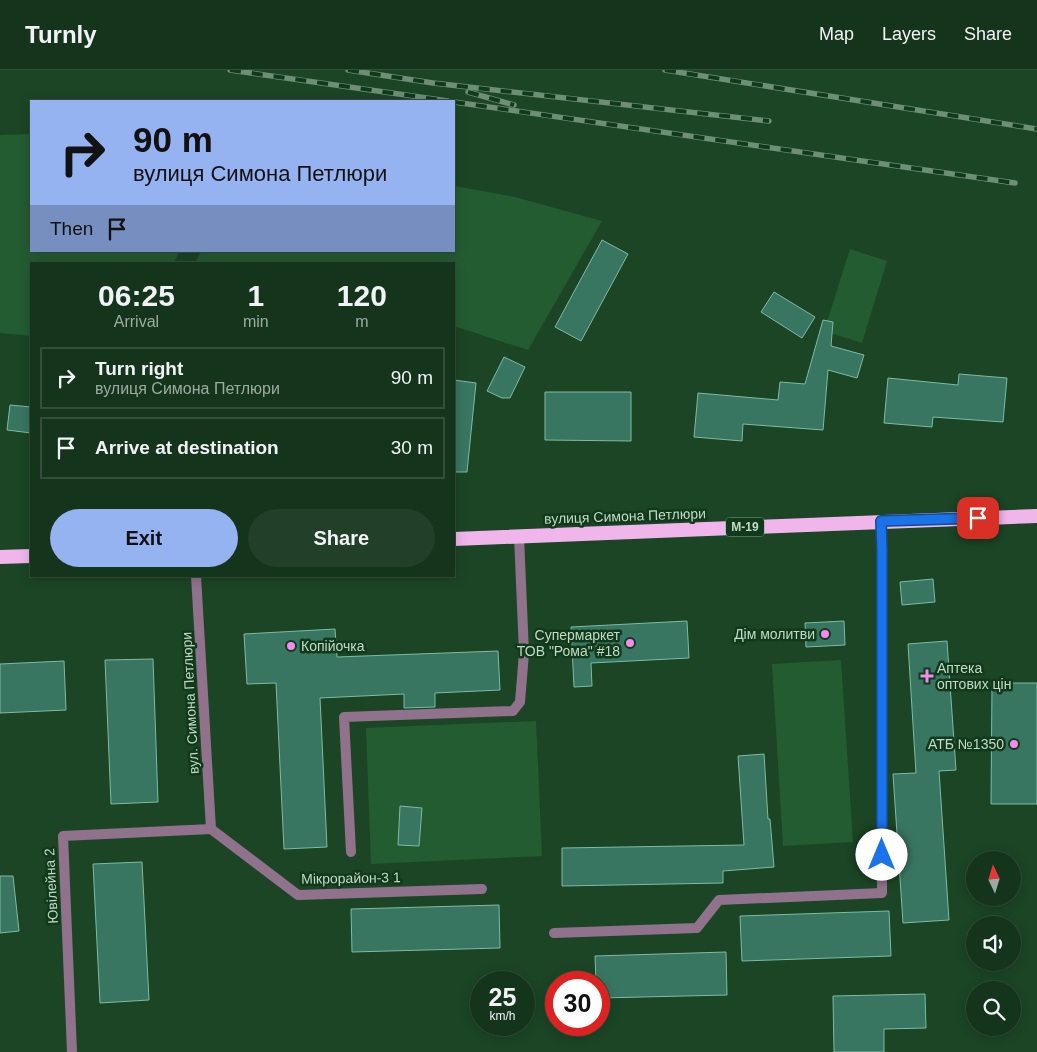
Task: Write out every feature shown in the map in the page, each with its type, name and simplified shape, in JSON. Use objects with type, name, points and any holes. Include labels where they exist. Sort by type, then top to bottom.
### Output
[{"type":"highway","name":"вулиця Симона Петлюри","points":[[455,539],[1037,516]]},
{"type":"highway","points":[[0,557],[30,556]]},
{"type":"street","points":[[554,933],[697,928],[719,900],[882,893],[881,521]]},
{"type":"street","points":[[351,852],[344,717],[513,711],[520,702],[524,653],[519,536]]},
{"type":"street","name":"вул. Симона Петлюри","points":[[196,577],[211,829]]},
{"type":"street","name":"Мікрорайон-3 1","points":[[211,829],[298,895],[482,889]]},
{"type":"street","name":"Ювілейна 2","points":[[72,1052],[63,836],[211,829]]},
{"type":"green space","points":[[30,134],[30,252],[179,252],[174,262],[30,262],[30,336],[0,333],[0,135]]},
{"type":"green space","points":[[455,186],[515,197],[602,221],[528,350],[455,326],[455,262],[196,262],[201,252],[455,252]]},
{"type":"green space","points":[[850,249],[887,261],[862,343],[824,331]]},
{"type":"green space","points":[[841,660],[853,842],[783,846],[772,664]]},
{"type":"green space","points":[[536,721],[542,856],[371,864],[366,728]]},
{"type":"building","points":[[602,240],[628,254],[581,341],[555,327]]},
{"type":"building","points":[[774,292],[815,317],[802,338],[761,312]]},
{"type":"building","points":[[823,320],[833,322],[831,346],[864,355],[857,378],[828,370],[823,430],[743,424],[742,441],[694,437],[698,393],[778,400],[780,382],[805,384]]},
{"type":"building","points":[[504,357],[525,367],[510,398],[502,398],[487,391]]},
{"type":"building","points":[[959,374],[1007,378],[1003,422],[933,417],[932,427],[884,423],[888,378],[958,385]]},
{"type":"building","points":[[455,380],[476,383],[467,472],[455,472]]},
{"type":"building","points":[[545,392],[631,392],[631,441],[545,440]]},
{"type":"building","points":[[10,405],[30,407],[30,433],[7,430]]},
{"type":"building","points":[[933,579],[935,602],[902,605],[900,582]]},
{"type":"building","name":"Супермаркет ТОВ \"Рома\" #18","points":[[687,621],[689,658],[591,663],[592,686],[574,687],[571,627]]},
{"type":"building","name":"Дім молитви","points":[[844,621],[845,645],[806,647],[805,623]]},
{"type":"building","points":[[335,629],[337,657],[498,651],[500,690],[435,693],[435,707],[404,708],[404,694],[320,698],[327,847],[284,849],[276,683],[247,684],[244,634]]},
{"type":"building","points":[[947,641],[956,770],[939,771],[949,920],[903,923],[893,774],[916,773],[908,644]]},
{"type":"building","points":[[153,659],[158,802],[111,804],[105,660]]},
{"type":"building","points":[[64,661],[66,710],[0,713],[0,664]]},
{"type":"building","name":"АТБ №1350","points":[[992,683],[1037,683],[1037,804],[991,804]]},
{"type":"building","points":[[764,754],[768,819],[770,819],[774,867],[723,871],[723,883],[562,886],[562,848],[744,845],[738,756]]},
{"type":"building","points":[[400,806],[422,808],[419,846],[398,845]]},
{"type":"building","points":[[142,862],[149,1000],[100,1003],[93,864]]},
{"type":"building","points":[[0,876],[13,876],[19,931],[0,933]]},
{"type":"building","points":[[499,905],[500,948],[352,952],[351,909]]},
{"type":"building","points":[[889,911],[891,956],[742,961],[740,916]]},
{"type":"building","points":[[726,952],[727,995],[610,998],[610,971],[596,971],[595,956]]},
{"type":"building","points":[[925,994],[926,1028],[884,1029],[884,1052],[834,1052],[833,996]]},
{"type":"railway","points":[[230,70],[441,100]]},
{"type":"railway","points":[[348,70],[433,83],[769,121]]},
{"type":"railway","points":[[665,70],[1037,129]]},
{"type":"railway","points":[[468,92],[514,105]]},
{"type":"railway","points":[[455,102],[1015,183]]},
{"type":"place","name":"Дім молитви","points":[[825,634]]},
{"type":"place","name":"Супермаркет ТОВ \"Рома\" #18","points":[[630,643]]},
{"type":"place","name":"Копійочка","points":[[291,646]]},
{"type":"place","name":"Аптека оптових цін","points":[[927,676]]},
{"type":"place","name":"АТБ №1350","points":[[1014,744]]},
{"type":"route","points":[[882,855],[881,521],[978,518]]}]
